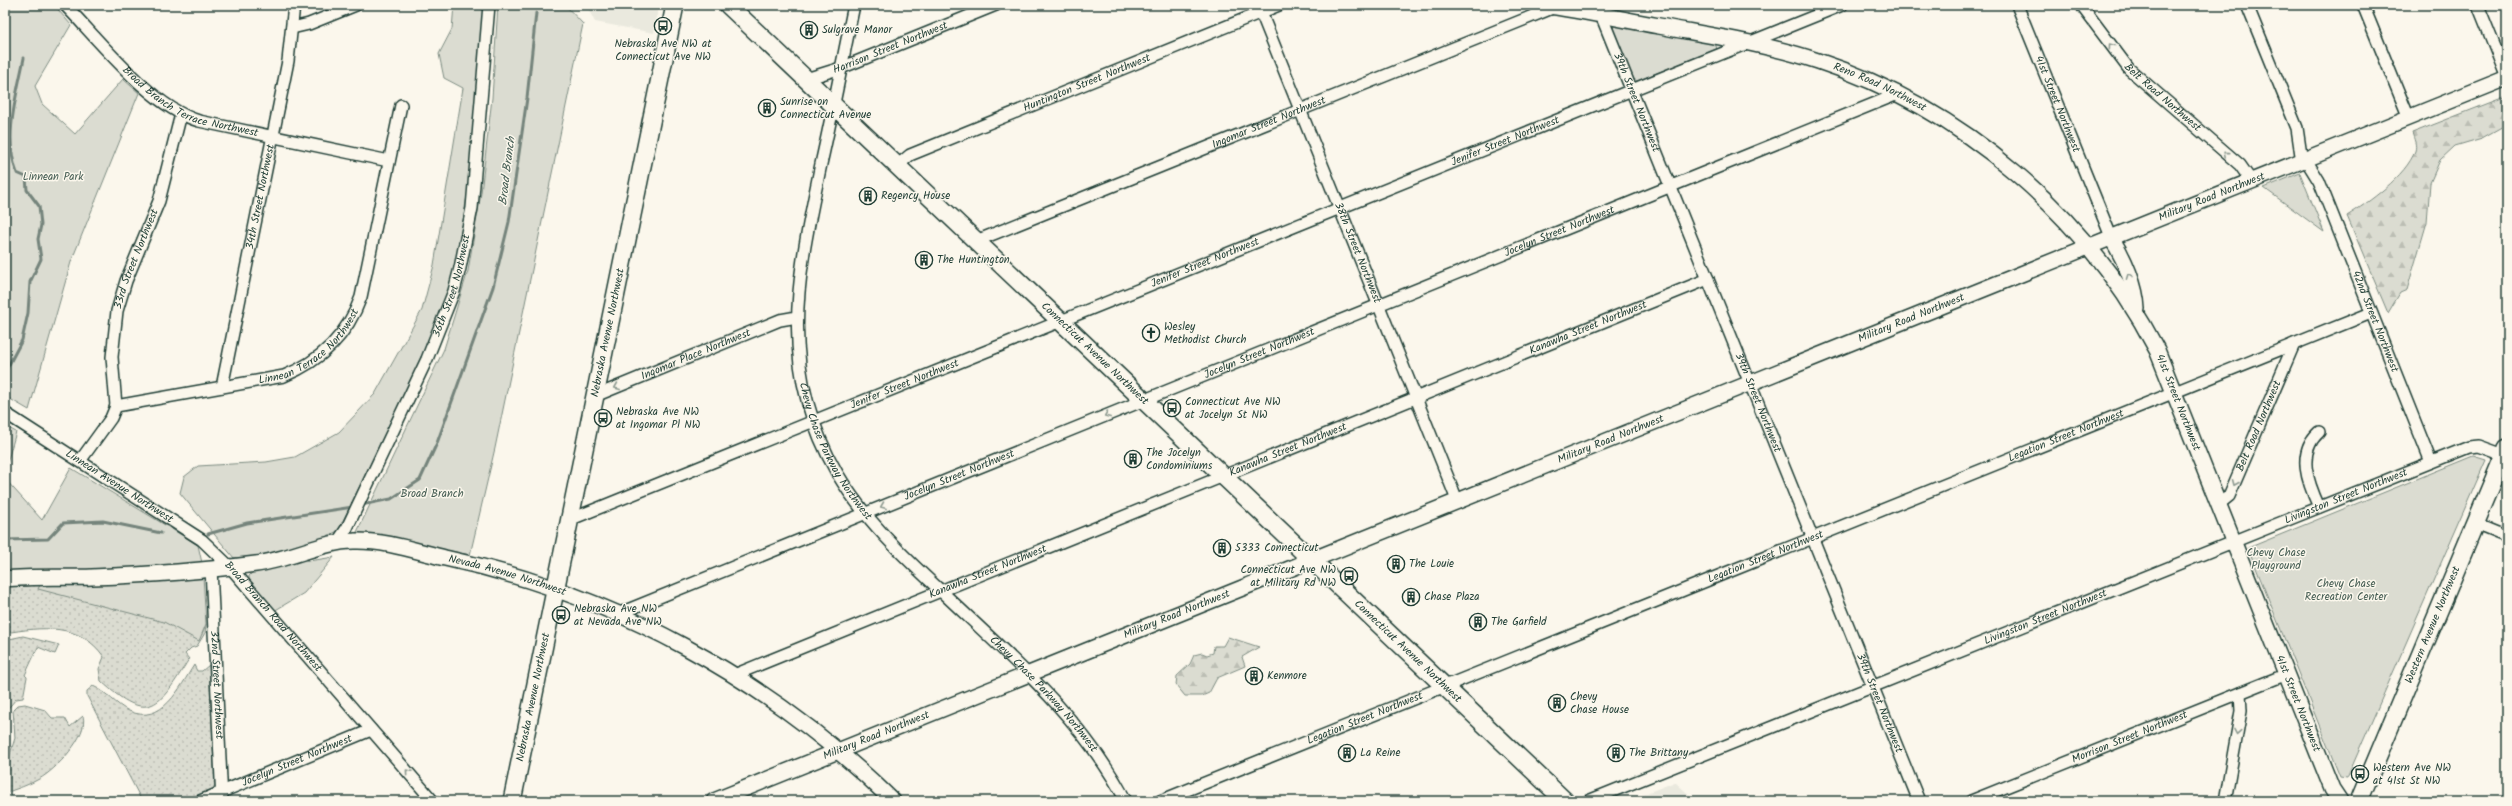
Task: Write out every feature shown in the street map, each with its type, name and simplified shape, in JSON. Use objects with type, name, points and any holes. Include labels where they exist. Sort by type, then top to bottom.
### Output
[{"type":"main road","name":"Nebraska Avenue Northwest","points":[[512,801],[675,5]]},
{"type":"main road","name":"Connecticut Avenue Northwest","points":[[728,5],[1565,801]]},
{"type":"main road","name":"Reno Road Northwest","points":[[1553,6],[1599,10],[1747,43],[1818,61],[1898,94],[1942,118],[1992,153],[2048,204],[2102,264],[2137,314]]},
{"type":"main road","name":"Military Road Northwest","points":[[714,801],[1026,673],[2112,239],[2507,77]]},
{"type":"main road","points":[[2102,264],[2105,252],[2112,239]]},
{"type":"main road","name":"41st Street Northwest","points":[[2112,239],[2119,251],[2136,295],[2137,314],[2156,350],[2175,392],[2332,789],[2340,801]]},
{"type":"main road","name":"Western Avenue Northwest","points":[[2359,801],[2505,452]]},
{"type":"main road","name":"Nevada Avenue Northwest","points":[[230,566],[274,561],[336,544],[358,541],[382,544],[474,564],[556,588],[620,613],[673,639],[734,675],[793,715],[837,750],[893,801]]},
{"type":"main road","name":"Broad Branch Road Northwest","points":[[5,579],[114,576],[230,566]]},
{"type":"street","name":"Broad Branch Terrace Northwest","points":[[65,5],[152,95],[181,114],[200,121],[389,161]]},
{"type":"street","name":"34th Street Northwest","points":[[222,388],[272,137],[292,28],[294,5]]},
{"type":"street","points":[[292,28],[309,24],[356,5]]},
{"type":"street","name":"36th Street Northwest","points":[[336,544],[350,521],[427,359],[454,291],[472,208],[489,5]]},
{"type":"street","name":"Chevy Chase Parkway Northwest","points":[[854,5],[802,260],[796,317],[801,369],[813,422],[837,473],[864,513],[940,590],[1026,673],[1082,734],[1113,777],[1126,801]]},
{"type":"street","name":"Harrison Street Northwest","points":[[806,78],[841,68],[996,5]]},
{"type":"street","name":"Huntington Street Northwest","points":[[897,166],[910,155],[1259,9],[1279,5]]},
{"type":"street","name":"Jenifer Street Northwest","points":[[569,520],[1842,5]]},
{"type":"street","name":"41st Street Northwest","points":[[2017,5],[2112,239]]},
{"type":"street","name":"Belt Road Northwest","points":[[2081,5],[2129,69],[2240,165],[2252,182]]},
{"type":"street","name":"42nd Street Northwest","points":[[2247,5],[2310,158],[2431,462]]},
{"type":"street","points":[[2363,5],[2408,118]]},
{"type":"street","points":[[2478,5],[2507,77]]},
{"type":"street","name":"Ingomar Street Northwest","points":[[976,241],[1300,111],[1553,6]]},
{"type":"street","name":"38th Street Northwest","points":[[1259,9],[1457,500]]},
{"type":"street","name":"39th Street Northwest","points":[[1599,10],[1919,801]]},
{"type":"street","name":"Jocelyn Street Northwest","points":[[620,613],[1898,94]]},
{"type":"street","name":"Linnean Terrace Northwest","points":[[116,406],[284,376],[322,356],[341,335],[355,312],[361,297],[401,105]]},
{"type":"street","name":"33rd Street Northwest","points":[[116,406],[112,357],[117,311],[126,281],[162,191],[181,114]]},
{"type":"street","name":"Kanawha Street Northwest","points":[[734,675],[1708,279]]},
{"type":"street","name":"Legation Street Northwest","points":[[1160,801],[2371,313]]},
{"type":"street","name":"Ingomar Place Northwest","points":[[595,396],[780,320],[796,317]]},
{"type":"street","name":"Belt Road Northwest","points":[[2220,504],[2229,496],[2294,344]]},
{"type":"street","points":[[80,461],[111,418],[116,406]]},
{"type":"street","name":"Linnean Avenue Northwest","points":[[5,413],[202,540],[230,566]]},
{"type":"street","points":[[2319,432],[2311,442],[2306,460],[2308,479],[2319,507]]},
{"type":"street","name":"Livingston Street Northwest","points":[[1588,801],[2474,445],[2505,452]]},
{"type":"street","points":[[2475,524],[2507,537]]},
{"type":"street","name":"Broad Branch Road Northwest","points":[[230,566],[433,801]]},
{"type":"street","name":"32nd Street Northwest","points":[[211,568],[222,797]]},
{"type":"street","name":"Morrison Street Northwest","points":[[1972,801],[2287,674]]},
{"type":"street","points":[[2225,801],[2241,711],[2240,693]]},
{"type":"street","name":"Jocelyn Street Northwest","points":[[200,801],[222,797],[371,730]]},
{"type":"shaded area","points":[[586,5],[659,5],[654,33],[595,22]]},
{"type":"shaded area","points":[[1675,782],[1696,801],[1626,801]]},
{"type":"green space","name":"Linnean Park","points":[[11,5],[54,5],[71,25],[35,86],[42,104],[75,134],[123,79],[139,93],[71,262],[29,410],[5,396],[5,15]]},
{"type":"green space","name":"Broad Branch","points":[[454,5],[484,5],[473,158],[453,283],[435,330],[338,531],[313,542],[288,550],[261,556],[234,558],[180,493],[184,477],[198,466],[266,462],[295,457],[339,432],[375,394],[422,310],[434,265],[463,88],[444,78],[439,54],[452,29]]},
{"type":"green space","name":"Broad Branch","points":[[498,5],[565,5],[583,24],[495,448],[470,555],[357,532],[444,349],[468,271],[481,193],[492,98]]},
{"type":"green space","points":[[1614,25],[1715,43],[1717,49],[1637,81],[1632,78],[1613,30]]},
{"type":"green space","points":[[2507,96],[2507,124],[2482,138],[2455,146],[2440,160],[2430,183],[2427,222],[2407,290],[2400,293],[2388,313],[2347,216],[2386,188],[2404,170],[2416,149],[2412,133]]},
{"type":"green space","points":[[2300,173],[2324,232],[2264,188]]},
{"type":"green space","points":[[5,426],[16,432],[5,470]]},
{"type":"green space","name":"Chevy Chase Recreation Center","points":[[2473,456],[2486,460],[2347,778],[2340,777],[2248,548]]},
{"type":"green space","points":[[71,468],[198,545],[202,563],[190,566],[5,575],[5,479],[42,520]]},
{"type":"green space","points":[[334,557],[304,593],[274,611],[249,580],[249,576],[254,571],[304,559],[309,561]]},
{"type":"green space","points":[[203,576],[206,624],[199,641],[164,622],[38,589],[41,583]]},
{"type":"green space","points":[[41,583],[206,624],[205,633],[197,646],[191,648],[185,654],[189,659],[170,689],[161,698],[152,704],[142,706],[131,703],[117,695],[101,681],[99,669],[104,657],[94,646],[83,638],[72,632],[46,629],[32,629],[5,633],[5,587]]},
{"type":"green space","points":[[23,636],[59,645],[55,654],[38,647],[25,675],[27,677],[23,698],[16,699],[5,712],[5,640]]},
{"type":"green space","points":[[1228,637],[1259,647],[1242,657],[1245,666],[1217,678],[1209,693],[1202,696],[1185,696],[1176,685],[1177,676],[1190,664],[1194,655],[1202,653],[1207,655],[1213,653],[1214,646],[1223,646]]},
{"type":"green space","points":[[194,665],[197,671],[202,671],[209,665],[215,785],[203,796],[170,801],[142,801],[87,696],[87,691],[93,686],[129,711],[141,714],[151,713],[160,709],[169,702],[183,684]]},
{"type":"green space","points":[[25,704],[45,710],[52,718],[65,718],[70,727],[83,716],[84,724],[81,733],[70,751],[54,768],[35,781],[5,793],[5,770],[15,738],[13,710],[18,705]]},
{"type":"waterway","name":"Broad Branch","points":[[361,505],[391,499],[420,480],[437,443],[493,287],[509,222],[527,98],[536,13]]},
{"type":"waterway","points":[[5,372],[22,340],[28,313],[30,282],[41,259],[38,239],[41,225],[39,206],[27,190],[26,177],[17,173],[11,145],[11,131],[15,101],[24,58]]},
{"type":"waterway","name":"Broad Branch","points":[[208,534],[247,523],[353,507]]},
{"type":"waterway","name":"Broad Branch","points":[[5,540],[48,539],[63,523],[103,521],[161,533]]},
{"type":"place","name":"Nebraska Ave NW at Connecticut Ave NW","points":[[663,26]]},
{"type":"place","name":"Sulgrave Manor","points":[[809,30]]},
{"type":"place","name":"Sunrise on Connecticut Avenue","points":[[767,108]]},
{"type":"place","name":"Regency House","points":[[868,196]]},
{"type":"place","name":"The Huntington","points":[[924,260]]},
{"type":"place","name":"Wesley Methodist Church","points":[[1151,333]]},
{"type":"place","name":"Connecticut Ave NW at Jocelyn St NW","points":[[1172,408]]},
{"type":"place","name":"Nebraska Ave NW at Ingomar Pl NW","points":[[603,418]]},
{"type":"place","name":"The Jocelyn Condominiums","points":[[1133,459]]},
{"type":"place","name":"5333 Connecticut","points":[[1222,548]]},
{"type":"place","name":"The Louie","points":[[1396,564]]},
{"type":"place","name":"Connecticut Ave NW at Military Rd NW","points":[[1349,576]]},
{"type":"place","name":"Chase Plaza","points":[[1411,597]]},
{"type":"place","name":"Nebraska Ave NW at Nevada Ave NW","points":[[561,615]]},
{"type":"place","name":"The Garfield","points":[[1478,622]]},
{"type":"place","name":"Kenmore","points":[[1254,676]]},
{"type":"place","name":"Chevy Chase House","points":[[1557,703]]},
{"type":"place","name":"La Reine","points":[[1347,753]]},
{"type":"place","name":"The Brittany","points":[[1616,753]]},
{"type":"place","name":"Western Ave NW at 41st St NW","points":[[2360,774]]},
{"type":"park label","name":"Chevy Chase Playground","points":[[2276,559]]}]
